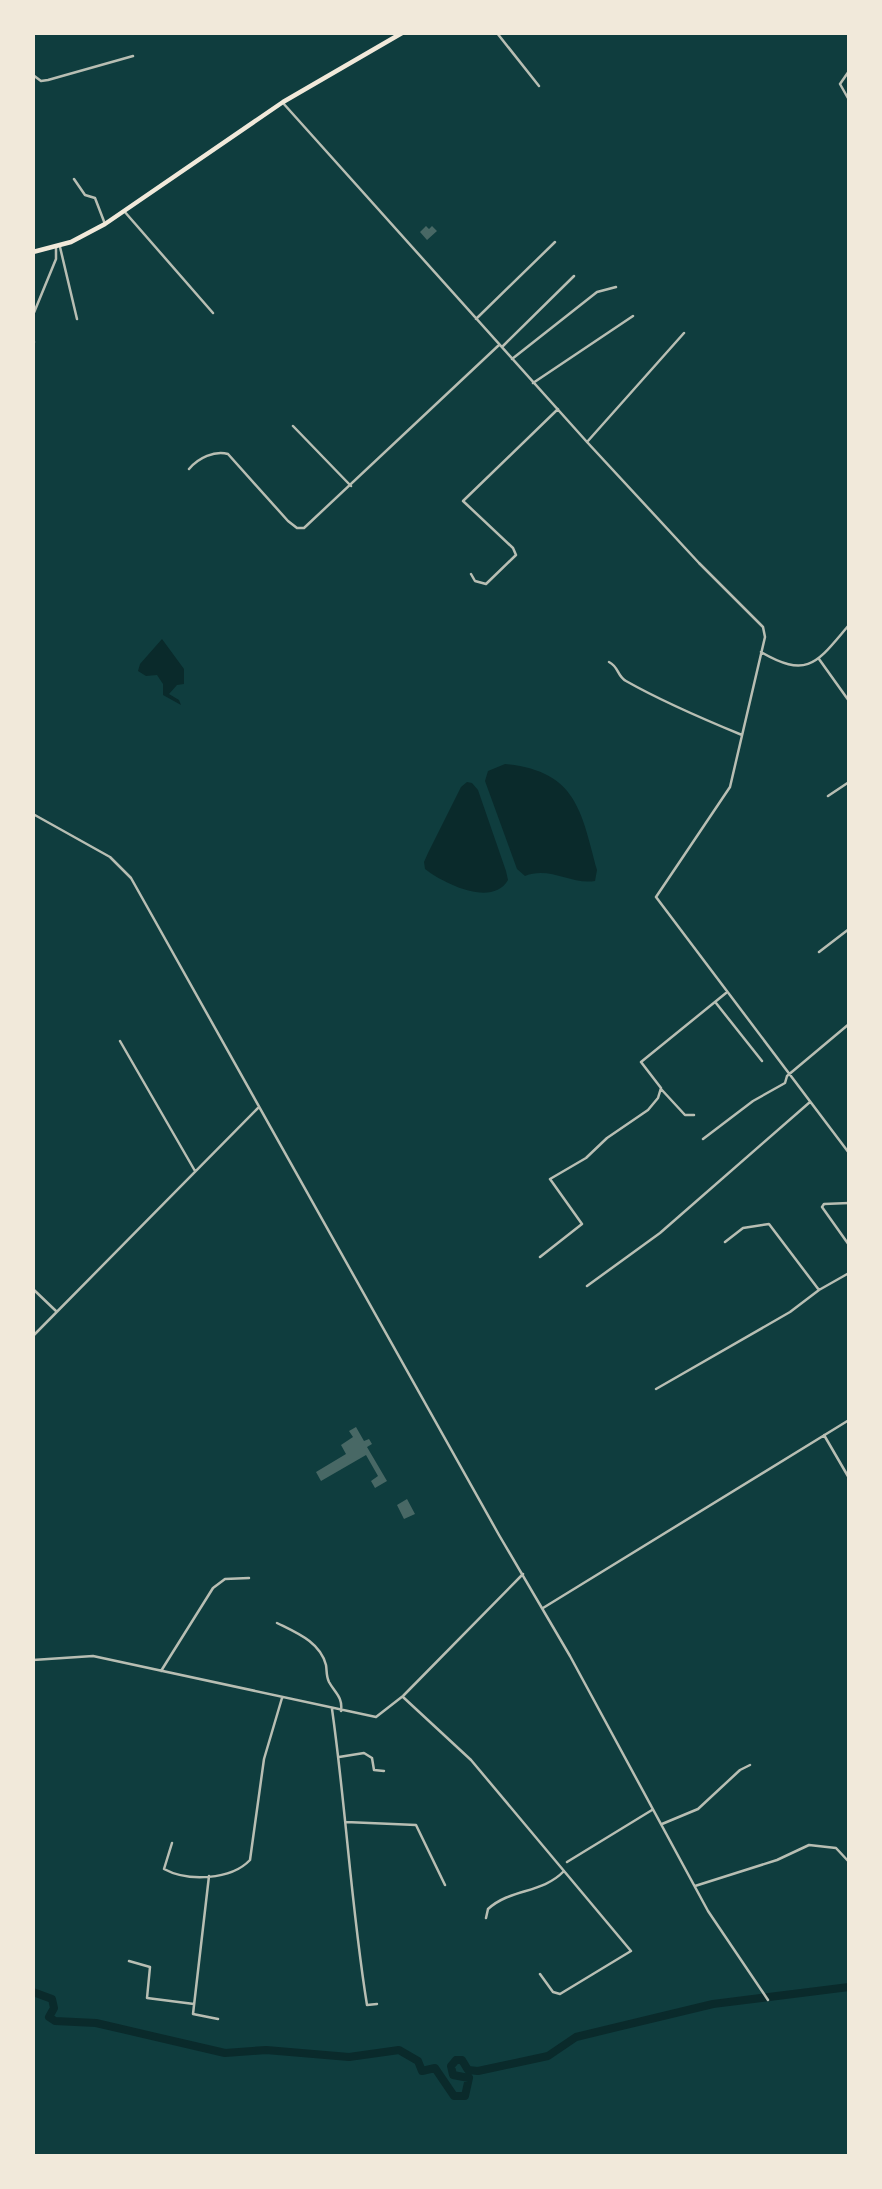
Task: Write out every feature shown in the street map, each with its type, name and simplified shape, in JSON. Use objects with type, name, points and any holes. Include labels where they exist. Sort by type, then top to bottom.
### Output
[{"type":"main road","points":[[33,252],[58,247],[105,224],[283,102],[402,33]]},
{"type":"street","points":[[497,33],[539,86]]},
{"type":"street","points":[[33,75],[37,80],[48,80],[133,56]]},
{"type":"street","points":[[849,71],[839,84],[849,100]]},
{"type":"street","points":[[283,102],[587,442],[699,563],[764,627],[761,652],[727,795],[656,897],[848,1151]]},
{"type":"street","points":[[74,179],[85,195],[95,198],[105,224]]},
{"type":"street","points":[[124,211],[214,313]]},
{"type":"street","points":[[475,319],[555,243]]},
{"type":"street","points":[[33,315],[56,259],[58,247]]},
{"type":"street","points":[[58,247],[77,319]]},
{"type":"street","points":[[189,469],[198,459],[220,452],[228,454],[288,521],[300,528],[311,525],[574,276]]},
{"type":"street","points":[[512,359],[597,292],[616,287]]},
{"type":"street","points":[[533,383],[634,316]]},
{"type":"street","points":[[587,442],[684,333]]},
{"type":"street","points":[[471,574],[475,581],[486,584],[516,555],[513,548],[463,501],[558,409]]},
{"type":"street","points":[[293,426],[352,486]]},
{"type":"street","points":[[761,652],[792,667],[819,659],[849,625]]},
{"type":"street","points":[[819,659],[849,701]]},
{"type":"street","points":[[609,662],[616,666],[624,680],[699,718],[742,735]]},
{"type":"street","points":[[828,796],[849,782]]},
{"type":"street","points":[[33,814],[110,857],[127,872],[523,1574],[660,1825],[695,1886],[767,1998]]},
{"type":"street","points":[[819,952],[849,929]]},
{"type":"street","points":[[694,1115],[685,1115],[641,1062],[726,992]]},
{"type":"street","points":[[715,1002],[762,1060]]},
{"type":"street","points":[[703,1139],[753,1101],[785,1083],[789,1074],[849,1024]]},
{"type":"street","points":[[120,1041],[195,1171]]},
{"type":"street","points":[[540,1257],[582,1224],[550,1179],[586,1157],[607,1138],[648,1110],[658,1098],[661,1088]]},
{"type":"street","points":[[587,1286],[678,1219],[810,1102]]},
{"type":"street","points":[[33,1336],[259,1107]]},
{"type":"street","points":[[849,1203],[824,1203],[822,1207],[849,1245]]},
{"type":"street","points":[[725,1242],[743,1228],[769,1224],[819,1290]]},
{"type":"street","points":[[656,1389],[790,1312],[819,1290],[849,1273]]},
{"type":"street","points":[[33,1289],[57,1312]]},
{"type":"street","points":[[542,1608],[849,1420]]},
{"type":"street","points":[[824,1435],[849,1478]]},
{"type":"street","points":[[33,1660],[86,1656],[376,1717],[403,1696],[523,1574]]},
{"type":"street","points":[[161,1672],[213,1588],[225,1579],[249,1578]]},
{"type":"street","points":[[277,1623],[306,1638],[319,1651],[328,1680],[341,1700],[341,1711]]},
{"type":"street","points":[[403,1696],[471,1760],[631,1951],[560,1994],[553,1992],[540,1973]]},
{"type":"street","points":[[172,1843],[165,1870],[184,1875],[209,1877],[239,1870],[250,1860],[254,1852],[264,1759],[282,1698]]},
{"type":"street","points":[[332,1709],[346,1822],[352,1913],[367,2005],[377,2004]]},
{"type":"street","points":[[339,1757],[364,1753],[372,1758],[374,1770],[384,1771]]},
{"type":"street","points":[[660,1825],[698,1809],[740,1770],[750,1765]]},
{"type":"street","points":[[567,1862],[652,1810]]},
{"type":"street","points":[[346,1822],[416,1825],[445,1885]]},
{"type":"street","points":[[695,1886],[777,1860],[808,1845],[836,1848],[849,1862]]},
{"type":"street","points":[[486,1919],[488,1909],[505,1895],[549,1885],[565,1871]]},
{"type":"street","points":[[209,1877],[194,2015],[218,2019]]},
{"type":"street","points":[[129,1961],[150,1967],[147,1998],[194,2004]]},
{"type":"water","points":[[162,639],[184,669],[184,684],[177,685],[169,694],[179,700],[181,705],[163,695],[163,684],[157,675],[146,676],[138,671],[140,664]]},
{"type":"water","points":[[505,764],[529,768],[547,775],[572,797],[586,829],[597,870],[595,881],[586,882],[543,873],[525,876],[517,869],[485,781],[488,771]]},
{"type":"water","points":[[467,782],[472,783],[478,790],[508,880],[501,888],[491,892],[479,893],[455,886],[425,869],[424,862],[428,853],[461,787]]},
{"type":"building","points":[[426,226],[429,229],[432,226],[437,231],[427,240],[420,232]]},
{"type":"building","points":[[356,1427],[364,1441],[369,1439],[372,1444],[367,1447],[387,1481],[375,1488],[371,1481],[378,1476],[366,1455],[321,1481],[316,1472],[346,1454],[341,1445],[353,1437],[349,1431]]},
{"type":"building","points":[[407,1499],[415,1514],[404,1519],[397,1505]]},
{"type":"waterway","points":[[33,1992],[52,1999],[54,2008],[49,2017],[55,2021],[96,2023],[225,2053],[266,2050],[349,2057],[399,2050],[418,2061],[422,2071],[435,2068],[454,2096],[465,2096],[469,2078],[453,2075],[451,2066],[456,2060],[462,2060],[468,2070],[478,2071],[548,2056],[576,2037],[713,2004],[849,1987]]}]
